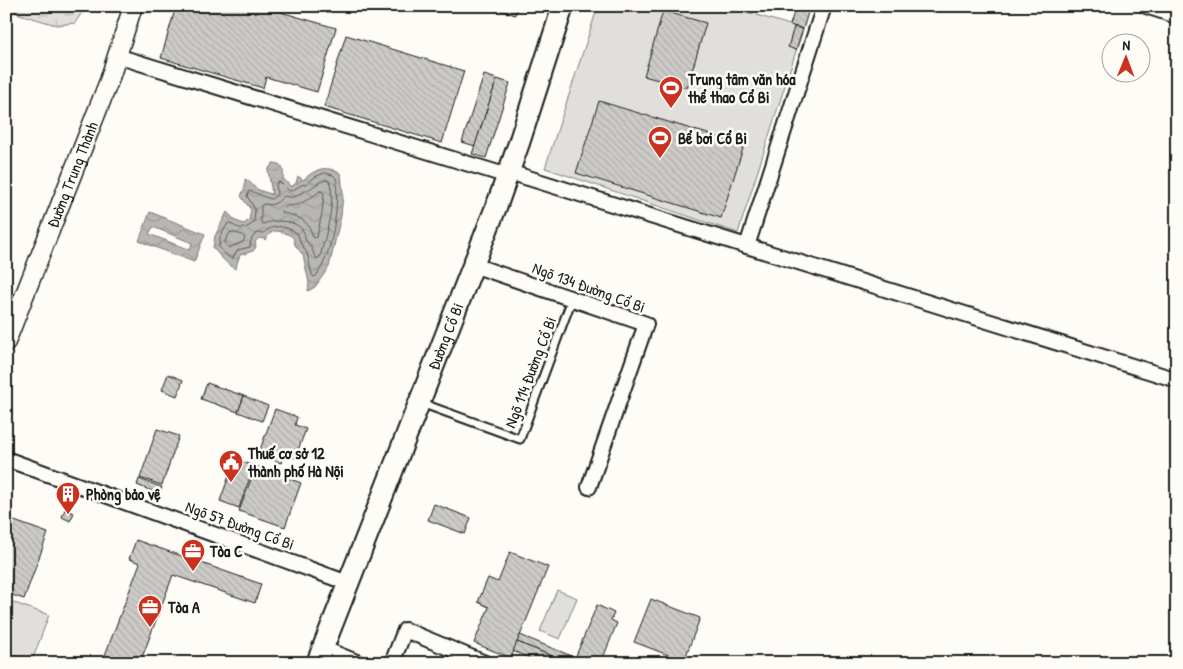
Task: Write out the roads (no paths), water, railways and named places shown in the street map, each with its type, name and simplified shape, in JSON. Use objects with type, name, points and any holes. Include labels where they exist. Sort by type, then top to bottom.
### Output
[{"type":"main road","name":"Đường Cổ Bi","points":[[320,655],[509,174],[563,6]]},
{"type":"street","name":"Đường Trung Thành","points":[[6,342],[109,81],[133,6]]},
{"type":"street","points":[[747,246],[824,6]]},
{"type":"street","points":[[1146,6],[1177,16]]},
{"type":"street","points":[[117,56],[747,246],[1177,380]]},
{"type":"street","name":"Ngõ 134 Đường Cổ Bi","points":[[473,265],[646,324],[589,488]]},
{"type":"street","name":"Ngõ 57 Đường Cổ Bi","points":[[6,459],[348,583]]},
{"type":"street","points":[[392,663],[405,630],[481,662]]},
{"type":"street","points":[[320,655],[359,663]]},
{"type":"lane","name":"Ngõ 114 Đường Cổ Bi","points":[[419,402],[520,439],[572,299]]},
{"type":"water","points":[[273,163],[281,166],[283,178],[291,187],[296,183],[298,176],[303,180],[321,169],[330,169],[341,174],[343,193],[341,216],[329,267],[315,287],[308,291],[309,283],[303,255],[295,245],[293,237],[288,234],[276,231],[265,240],[259,238],[255,242],[256,247],[253,251],[240,255],[236,269],[227,263],[213,248],[215,236],[227,212],[236,221],[244,224],[249,220],[251,210],[241,196],[245,187],[245,179],[255,188],[272,194],[268,170]]},
{"type":"water","points":[[150,212],[205,234],[194,262],[139,241]],"holes":[[[153,227],[192,243],[190,250],[149,234]]]},
{"type":"place","name":"Trung tâm văn hóa thể thao Cổ Bi","points":[[671,109]]},
{"type":"place","name":"Bể bơi Cổ Bi","points":[[660,159]]},
{"type":"place","name":"Thuế cơ sở 12 thành phố Hà Nội","points":[[231,483]]},
{"type":"place","name":"Phòng bảo vệ","points":[[68,515]]},
{"type":"place","name":"Tòa C","points":[[193,572]]},
{"type":"place","name":"Tòa A","points":[[150,628]]}]
